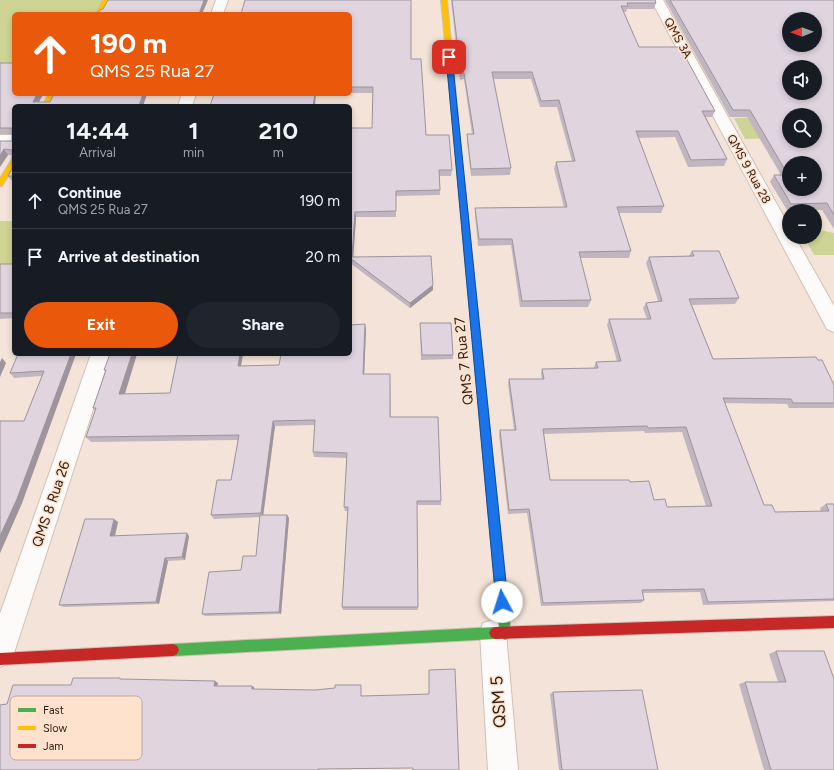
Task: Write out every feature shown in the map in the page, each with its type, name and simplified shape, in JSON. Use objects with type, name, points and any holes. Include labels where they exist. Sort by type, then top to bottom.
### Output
[{"type":"street","points":[[99,12],[106,0]]},
{"type":"street","points":[[218,12],[222,0]]},
{"type":"street","name":"QMS 7 Rua 27","points":[[444,0],[499,634]]},
{"type":"street","name":"QMS 3A","points":[[657,0],[699,77]]},
{"type":"street","name":"QMS 9 Rua 28","points":[[699,77],[834,324]]},
{"type":"street","points":[[0,140],[12,140]]},
{"type":"street","points":[[0,184],[12,163]]},
{"type":"street","name":"QMS 8 Rua 26","points":[[0,653],[100,356]]},
{"type":"street","points":[[0,660],[499,634],[834,622]]},
{"type":"street","name":"QSM 5","points":[[499,634],[502,770]]},
{"type":"green space","points":[[0,0],[105,0],[97,12],[12,12],[12,67],[0,67]]},
{"type":"green space","points":[[782,117],[782,138],[745,139],[734,118]]},
{"type":"green space","points":[[0,221],[12,221],[12,272],[0,272]]},
{"type":"green space","points":[[822,230],[834,233],[834,255],[814,255],[808,244],[822,244]]},
{"type":"building","points":[[108,0],[204,0],[200,12],[98,12],[103,9]]},
{"type":"building","points":[[245,0],[411,0],[411,59],[421,59],[426,135],[449,135],[452,170],[439,170],[440,190],[396,191],[396,211],[355,212],[352,257],[352,128],[372,128],[373,87],[352,87],[352,12],[242,12]]},
{"type":"building","points":[[452,0],[655,0],[656,3],[627,3],[628,6],[621,6],[639,47],[680,47],[715,111],[702,111],[727,159],[691,160],[678,131],[636,131],[664,206],[617,207],[631,251],[579,252],[591,300],[522,301],[512,239],[479,239],[475,208],[567,207],[556,162],[575,161],[559,100],[541,101],[532,72],[492,72],[511,168],[471,169],[467,134],[474,134],[464,73],[461,73]]},
{"type":"building","points":[[670,0],[834,0],[834,215],[827,203],[791,204],[786,196],[822,196],[822,156],[782,156],[782,165],[750,110],[733,110]]},
{"type":"building","points":[[0,63],[12,63],[12,96],[36,96],[33,102],[50,102],[53,96],[142,96],[140,104],[12,104],[12,128],[0,128]]},
{"type":"building","points":[[213,96],[315,96],[313,104],[211,104]]},
{"type":"building","points":[[0,141],[12,141],[12,150],[4,149],[0,156]]},
{"type":"building","points":[[12,169],[12,176],[8,176]]},
{"type":"building","points":[[774,175],[782,175],[782,189]]},
{"type":"building","points":[[692,251],[719,251],[739,298],[689,299],[713,359],[816,357],[818,360],[822,360],[834,385],[834,403],[793,403],[791,399],[723,398],[764,505],[772,505],[775,512],[829,511],[826,504],[834,504],[834,599],[708,602],[704,589],[642,590],[644,600],[543,603],[529,509],[509,510],[500,430],[516,430],[509,379],[544,379],[542,369],[598,368],[596,362],[621,361],[609,319],[651,319],[646,303],[662,301],[649,257],[694,256]],"holes":[[[647,426],[648,428],[686,427],[712,506],[667,507],[665,499],[654,500],[649,481],[550,480],[543,429]]]},
{"type":"building","points":[[431,256],[433,285],[410,303],[352,260],[352,257]]},
{"type":"building","points":[[0,264],[12,264],[12,313],[0,313]]},
{"type":"building","points":[[420,323],[451,323],[453,355],[422,355]]},
{"type":"building","points":[[365,324],[363,374],[390,374],[390,417],[438,417],[441,501],[417,501],[418,607],[342,607],[348,507],[344,507],[347,453],[313,452],[315,420],[273,421],[261,513],[211,515],[217,480],[231,480],[239,435],[86,437],[96,408],[93,408],[109,356],[131,356],[119,394],[170,393],[178,356],[240,356],[238,366],[279,365],[281,356],[352,356],[352,325]]},
{"type":"building","points":[[17,356],[70,356],[17,499],[0,536],[0,421],[24,421],[44,371],[10,373]]},
{"type":"building","points":[[260,515],[287,515],[279,612],[202,614],[209,572],[241,570],[243,556],[256,556]]},
{"type":"building","points":[[85,519],[114,519],[110,536],[187,533],[182,557],[165,558],[156,602],[59,605]]},
{"type":"building","points":[[776,651],[824,651],[834,679],[834,770],[771,770],[745,682],[786,682]]},
{"type":"building","points":[[455,669],[459,770],[413,770],[413,768],[318,770],[0,770],[0,705],[7,704],[13,685],[71,685],[73,678],[120,678],[215,681],[214,686],[252,686],[252,689],[315,690],[335,688],[335,685],[361,685],[361,696],[429,694],[429,670]]},
{"type":"building","points":[[642,690],[658,770],[562,770],[553,692]]},
{"type":"traffic: fast","points":[[475,324],[505,634]]},
{"type":"traffic: fast","points":[[173,650],[495,633]]},
{"type":"traffic: slow","points":[[99,12],[106,0]]},
{"type":"traffic: slow","points":[[444,0],[459,159]]},
{"type":"traffic: slow","points":[[46,104],[51,96]]},
{"type":"traffic: slow","points":[[0,184],[12,163]]},
{"type":"traffic: jam","points":[[459,159],[475,324]]},
{"type":"traffic: jam","points":[[495,633],[834,622]]},
{"type":"traffic: jam","points":[[0,659],[173,650]]},
{"type":"route","points":[[449,57],[502,602]]}]
